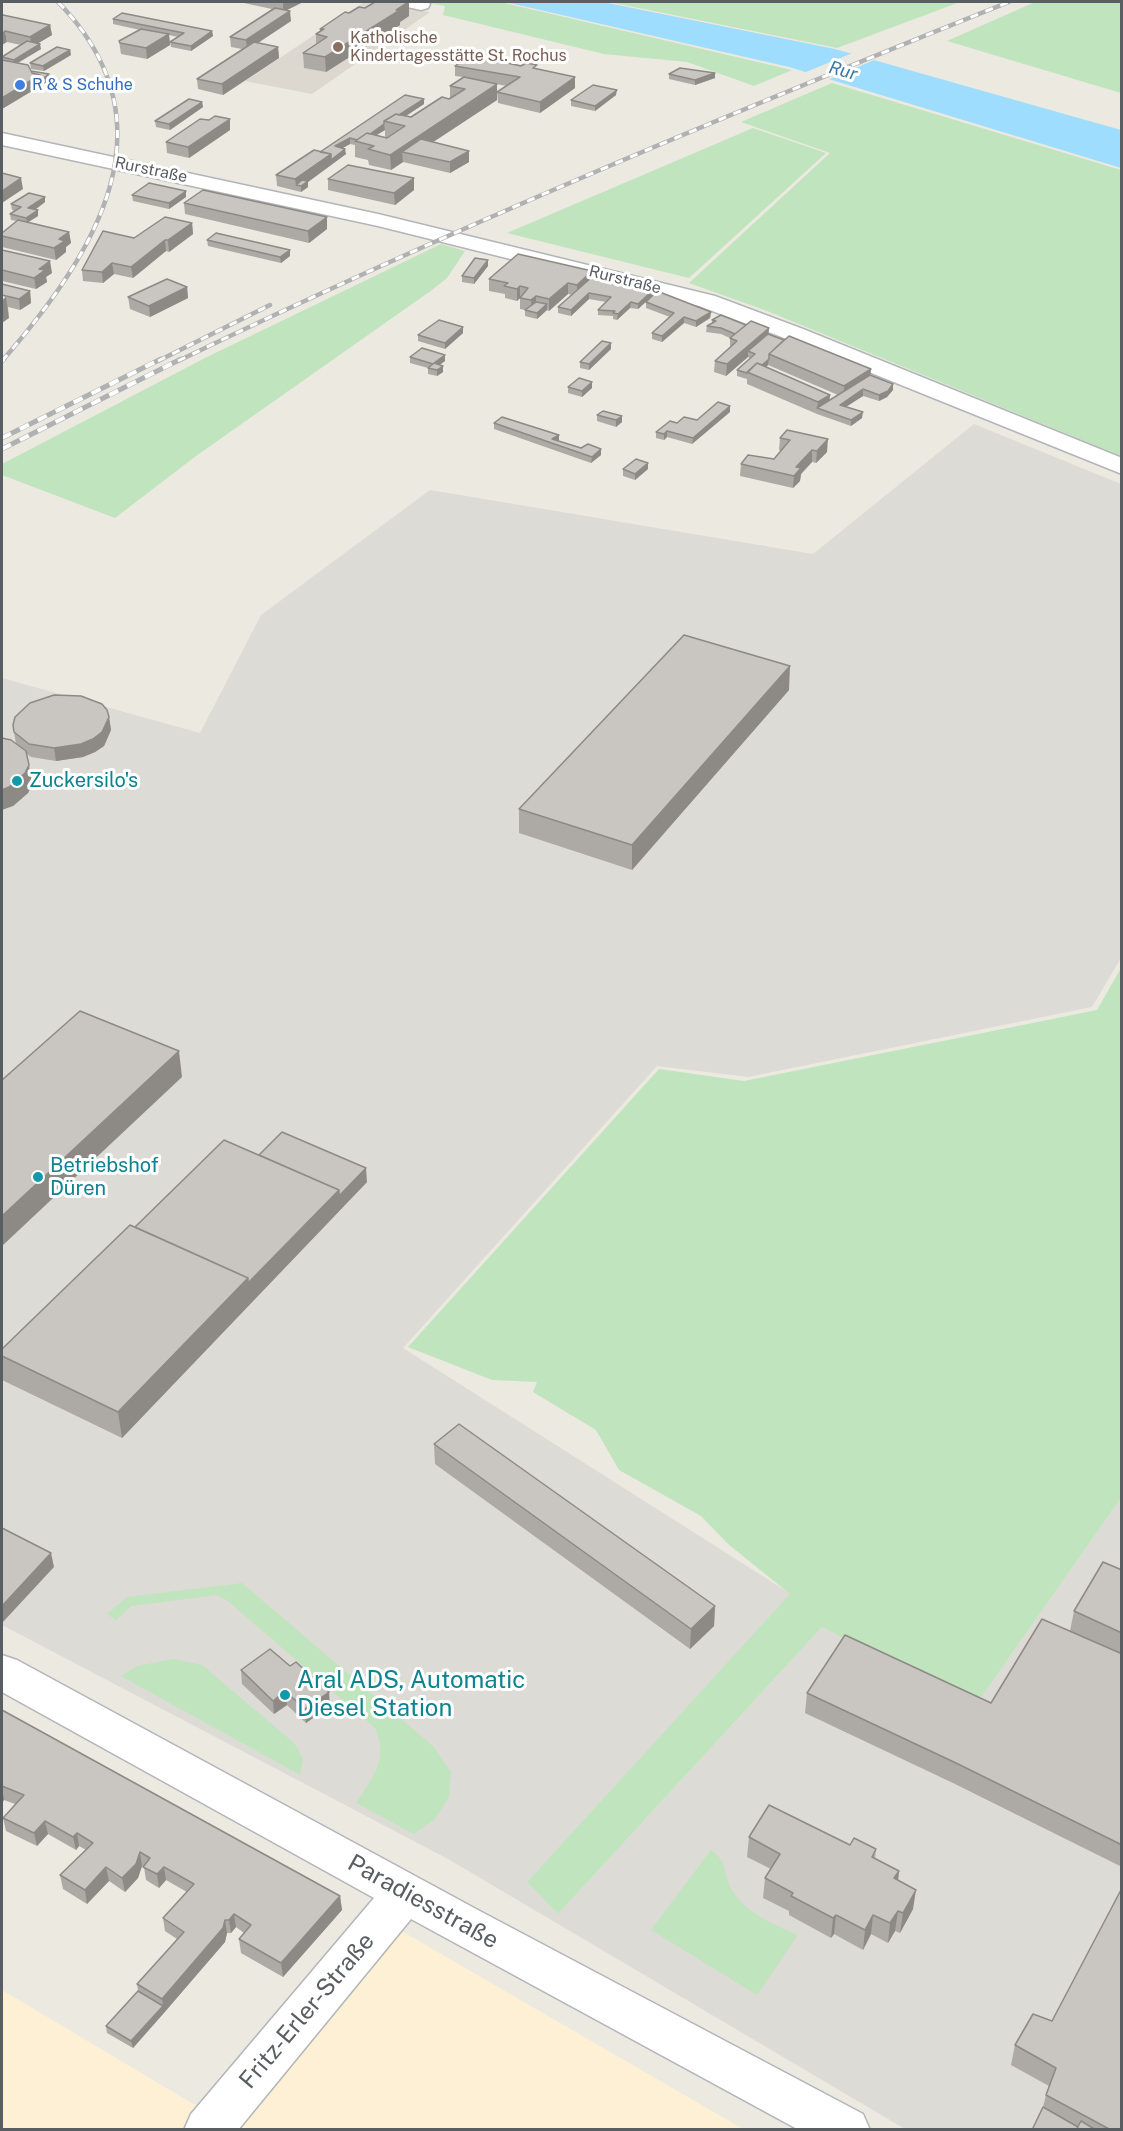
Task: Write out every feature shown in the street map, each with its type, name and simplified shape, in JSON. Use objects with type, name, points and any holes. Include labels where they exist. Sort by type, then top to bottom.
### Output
[{"type":"street","name":"Rurstraße","points":[[2,139],[378,220],[707,302],[795,334],[1122,467]]},
{"type":"street","name":"Paradiesstraße","points":[[2,1672],[846,2130]]},
{"type":"street","name":"Fritz-Erler-Straße","points":[[208,2130],[406,1892]]},
{"type":"shaded area","name":"Katholische Kindertagesstätte St. Rochus","points":[[364,2],[430,12],[312,94],[245,81]]},
{"type":"shaded area","points":[[974,424],[1121,484],[1121,958],[1092,1007],[748,1077],[657,1066],[403,1348],[791,1594],[527,1882],[558,1914],[822,1627],[973,1709],[1121,1498],[1121,2129],[905,2129],[448,1859],[2,1625],[2,678],[200,733],[261,615],[430,490],[813,554]]},
{"type":"shaded area","points":[[393,1926],[743,2129],[2,2130],[2,1990],[227,2124]]},
{"type":"green space","points":[[424,2],[500,2],[792,70],[754,86],[687,62],[604,54],[443,15],[445,6]]},
{"type":"green space","points":[[609,2],[960,2],[837,48]]},
{"type":"green space","points":[[1035,2],[1121,2],[1121,93],[947,41]]},
{"type":"green space","points":[[832,83],[1121,170],[1121,456],[767,311],[689,283],[830,153],[741,122]]},
{"type":"green space","points":[[753,128],[826,153],[689,278],[507,233]]},
{"type":"green space","points":[[441,244],[465,251],[447,278],[196,456],[115,518],[2,475],[2,464],[207,357]]},
{"type":"green space","points":[[1121,968],[1121,1498],[973,1709],[822,1627],[558,1914],[527,1882],[790,1594],[728,1544],[701,1516],[619,1470],[596,1430],[533,1392],[537,1382],[492,1380],[408,1347],[659,1069],[744,1081],[1097,1010]]},
{"type":"green space","points":[[242,1583],[433,1746],[451,1772],[449,1797],[435,1819],[414,1834],[356,1803],[373,1776],[380,1758],[379,1739],[375,1728],[228,1601],[217,1595],[131,1606],[116,1620],[107,1614],[127,1597]]},
{"type":"green space","points":[[174,1659],[202,1665],[295,1744],[303,1759],[300,1775],[121,1676],[137,1666]]},
{"type":"green space","points":[[711,1850],[720,1858],[730,1886],[743,1904],[779,1927],[798,1935],[757,1995],[651,1930]]},
{"type":"water","name":"Rur","points":[[505,2],[603,2],[835,49],[1121,130],[1121,168],[789,67]]},
{"type":"pier","points":[[855,52],[879,58],[825,81],[801,74]]},
{"type":"building","points":[[375,2],[408,2],[396,10],[400,10],[325,57],[303,53],[327,37],[316,34],[324,29],[320,29],[345,12],[349,13],[359,7],[365,8]]},
{"type":"building","points":[[275,8],[290,11],[246,40],[230,37]]},
{"type":"building","points":[[122,13],[212,31],[191,46],[170,42],[184,33],[113,19]]},
{"type":"building","points":[[3,15],[50,25],[30,37],[5,31],[2,34]]},
{"type":"building","points":[[141,29],[169,34],[146,48],[120,43],[119,41]]},
{"type":"building","points":[[27,41],[40,44],[14,60],[2,57]]},
{"type":"building","points":[[254,42],[278,47],[222,84],[197,79]]},
{"type":"building","points":[[57,47],[70,50],[43,66],[30,63]]},
{"type":"building","points":[[479,53],[491,56],[487,58],[475,56]]},
{"type":"building","points":[[471,55],[521,66],[526,63],[537,65],[533,68],[575,77],[540,102],[497,92],[520,77],[455,66]]},
{"type":"building","points":[[2,60],[28,65],[32,73],[40,75],[2,98]]},
{"type":"building","points":[[680,68],[715,73],[695,80],[669,74]]},
{"type":"building","points":[[31,71],[49,74],[41,80],[40,75]]},
{"type":"building","points":[[464,77],[497,84],[390,155],[368,149],[374,146],[355,141],[367,133],[387,138],[405,126],[384,121],[396,114],[411,117],[442,97],[449,99],[465,89],[450,86]]},
{"type":"building","points":[[593,85],[617,90],[595,106],[571,100]]},
{"type":"building","points":[[405,95],[424,99],[399,115],[396,114],[384,121],[384,124],[370,134],[367,133],[357,140],[350,138],[335,146],[345,149],[331,160],[331,154],[320,152]]},
{"type":"building","points":[[189,99],[202,102],[169,124],[155,121]]},
{"type":"building","points":[[215,116],[230,119],[188,147],[166,142],[200,119],[209,120]]},
{"type":"building","points":[[421,139],[469,151],[450,162],[402,152]]},
{"type":"building","points":[[314,150],[331,154],[295,179],[276,175]]},
{"type":"building","points":[[348,165],[414,178],[394,193],[328,179]]},
{"type":"building","points":[[2,173],[21,178],[2,191]]},
{"type":"building","points":[[302,180],[308,181],[301,186],[296,185]]},
{"type":"building","points":[[149,183],[186,191],[169,203],[132,195]]},
{"type":"building","points":[[203,190],[327,217],[308,231],[184,203]]},
{"type":"building","points":[[29,193],[45,197],[28,208],[38,210],[26,218],[10,214],[21,207],[11,204]]},
{"type":"building","points":[[165,217],[192,223],[165,240],[131,267],[112,263],[102,272],[82,270],[103,231],[134,238]]},
{"type":"building","points":[[18,220],[69,232],[59,239],[65,241],[54,248],[2,236],[2,233]]},
{"type":"building","points":[[216,233],[290,250],[280,257],[207,240]]},
{"type":"building","points":[[2,250],[50,261],[39,269],[45,270],[34,278],[2,270]]},
{"type":"building","points":[[518,254],[592,271],[577,285],[568,283],[549,299],[536,296],[531,300],[520,298],[528,288],[520,286],[517,289],[504,286],[508,283],[489,279]]},
{"type":"building","points":[[475,258],[488,260],[474,278],[462,276]]},
{"type":"building","points":[[592,277],[652,291],[638,304],[631,302],[618,314],[613,313],[615,311],[598,310],[611,297],[589,293],[571,310],[558,307]]},
{"type":"building","points":[[167,279],[187,287],[149,306],[128,297]]},
{"type":"building","points":[[2,284],[30,291],[19,299],[2,295]]},
{"type":"building","points":[[657,291],[711,312],[696,321],[684,317],[662,336],[652,333],[674,313],[646,302]]},
{"type":"building","points":[[536,302],[547,304],[537,313],[525,310]]},
{"type":"building","points":[[721,315],[746,325],[735,334],[721,328],[707,326]]},
{"type":"building","points":[[439,320],[463,327],[445,343],[418,335]]},
{"type":"building","points":[[751,321],[769,328],[727,364],[715,361],[737,341],[730,338]]},
{"type":"building","points":[[768,334],[784,340],[769,354],[769,359],[762,365],[757,363],[747,373],[737,370],[755,354],[748,351]]},
{"type":"building","points":[[789,336],[871,369],[844,386],[769,354]]},
{"type":"building","points":[[602,341],[611,343],[589,364],[580,362]]},
{"type":"building","points":[[422,348],[445,355],[434,363],[443,366],[437,370],[428,368],[433,364],[410,357]]},
{"type":"building","points":[[757,363],[830,395],[818,402],[747,372]]},
{"type":"building","points":[[870,375],[893,384],[888,391],[879,395],[863,389],[840,405],[863,412],[851,420],[817,408]]},
{"type":"building","points":[[579,378],[592,382],[582,391],[568,387]]},
{"type":"building","points":[[718,402],[730,406],[693,438],[667,431],[664,434],[656,432],[670,421],[677,423],[684,417],[697,420]]},
{"type":"building","points":[[603,411],[622,416],[616,420],[597,415]]},
{"type":"building","points":[[502,417],[559,435],[552,439],[581,448],[588,444],[601,449],[592,457],[494,423]]},
{"type":"building","points":[[787,430],[828,439],[817,451],[812,450],[796,467],[801,468],[794,476],[741,464],[748,455],[774,459],[790,440],[780,438]]},
{"type":"building","points":[[636,459],[648,463],[635,474],[623,469]]},
{"type":"building","points":[[684,635],[790,666],[632,845],[519,809]]},
{"type":"building","points":[[54,695],[81,696],[102,704],[109,717],[102,732],[81,744],[54,748],[29,744],[14,732],[15,717],[30,703]]},
{"type":"building","points":[[2,738],[11,740],[26,751],[29,765],[25,773],[2,790]]},
{"type":"building","name":"Betriebshof Düren","points":[[80,1011],[179,1051],[2,1216],[2,1080]]},
{"type":"building","points":[[282,1132],[366,1168],[339,1196],[339,1190],[259,1155]]},
{"type":"building","points":[[224,1140],[339,1190],[248,1283],[248,1278],[135,1227]]},
{"type":"building","points":[[130,1225],[248,1278],[118,1412],[2,1356],[2,1349]]},
{"type":"building","points":[[459,1424],[715,1606],[691,1629],[434,1444]]},
{"type":"building","points":[[2,1528],[51,1553],[2,1606]]},
{"type":"building","points":[[1103,1562],[1122,1570],[1122,1633],[1074,1611]]},
{"type":"building","points":[[1042,1619],[1120,1653],[1122,1650],[1122,1845],[807,1693],[845,1635],[991,1703]]},
{"type":"building","points":[[270,1649],[290,1666],[296,1662],[329,1692],[305,1709],[285,1691],[273,1701],[241,1670]]},
{"type":"building","points":[[2,1710],[340,1896],[281,1963],[239,1939],[251,1925],[234,1914],[229,1920],[225,1920],[223,1928],[162,1999],[137,1984],[184,1932],[163,1918],[194,1884],[164,1867],[157,1874],[143,1867],[150,1858],[140,1852],[136,1864],[122,1878],[106,1867],[85,1890],[60,1875],[93,1843],[77,1833],[73,1837],[45,1821],[34,1833],[3,1818],[24,1795],[2,1786]]},
{"type":"building","points":[[769,1805],[850,1845],[854,1838],[876,1849],[872,1857],[899,1871],[894,1878],[916,1890],[903,1913],[898,1911],[890,1923],[873,1915],[865,1930],[836,1915],[833,1918],[791,1896],[793,1893],[765,1878],[780,1854],[749,1837]]},
{"type":"building","points":[[1122,1888],[1122,2130],[1111,2130],[1046,2095],[1056,2068],[1015,2045],[1033,2014],[1052,2021]]},
{"type":"building","points":[[138,1991],[163,2006],[131,2041],[106,2026]]},
{"type":"building","points":[[1043,2107],[1078,2127],[1076,2130],[1032,2130]]},
{"type":"building","points":[[1081,2121],[1096,2130],[1076,2130]]},
{"type":"railway","points":[[4,359],[2,361],[36,320],[66,277],[92,233],[110,188],[117,142],[113,95],[94,48],[58,2]]},
{"type":"railway","points":[[178,361],[383,265],[590,174],[1009,2]]},
{"type":"railway","points":[[158,361],[270,305]]},
{"type":"railway","points":[[2,438],[161,359]]},
{"type":"railway","points":[[2,449],[181,359]]},
{"type":"place","name":"Katholische Kindertagesstätte St. Rochus","points":[[338,47]]},
{"type":"place","name":"R & S Schuhe","points":[[20,85]]},
{"type":"place","name":"Zuckersilo's","points":[[17,781]]},
{"type":"place","name":"Betriebshof Düren","points":[[38,1177]]},
{"type":"place","name":"Aral ADS, Automatic Diesel Station","points":[[285,1695]]}]
